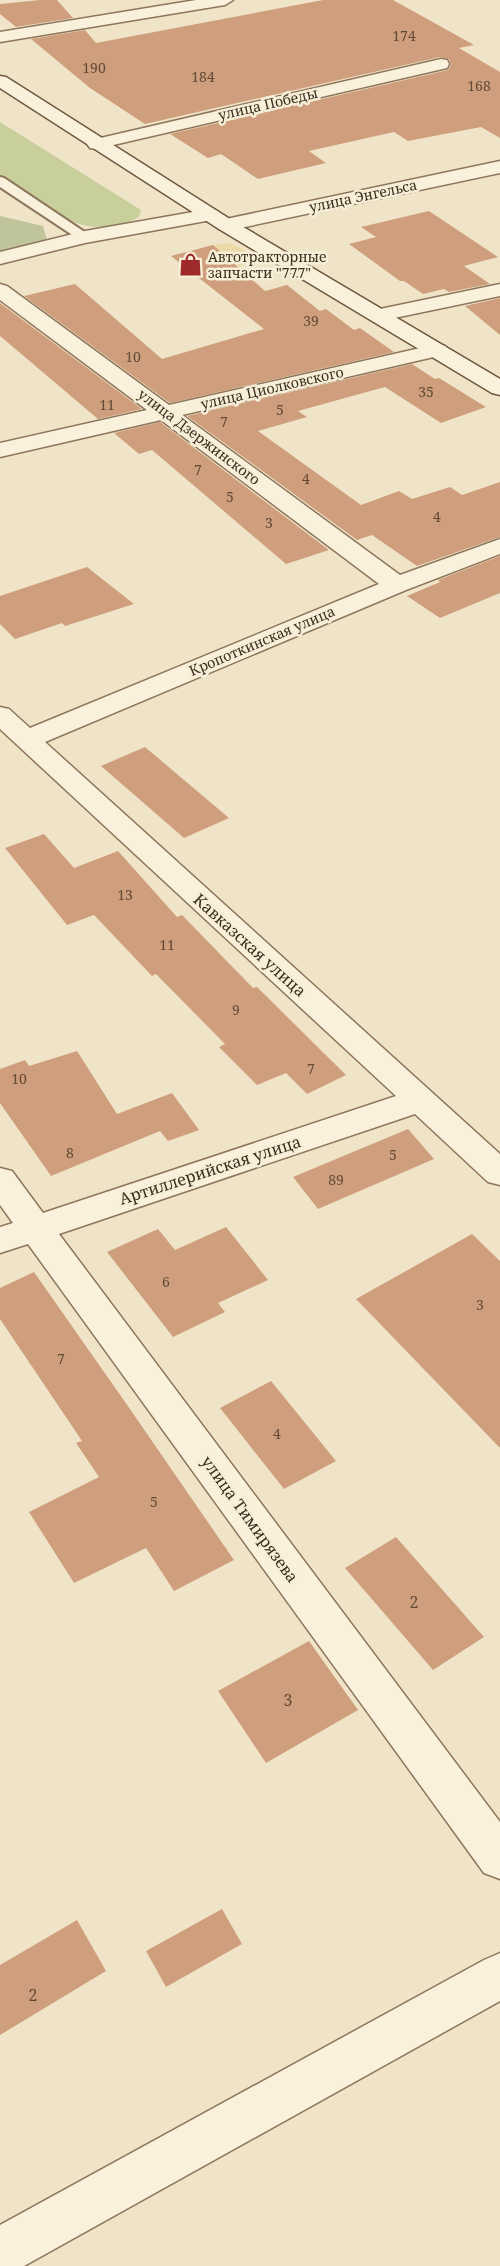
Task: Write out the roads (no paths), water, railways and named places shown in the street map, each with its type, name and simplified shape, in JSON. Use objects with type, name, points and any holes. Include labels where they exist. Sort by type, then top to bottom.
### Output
[{"type":"street","points":[[0,37],[225,0]]},
{"type":"street","name":"улица Победы","points":[[96,144],[441,64]]},
{"type":"street","points":[[0,81],[218,220],[500,388]]},
{"type":"street","name":"улица Энгельса","points":[[0,258],[85,237],[218,220],[500,167]]},
{"type":"street","name":"улица Дзержинского","points":[[0,290],[397,585]]},
{"type":"street","points":[[380,315],[500,290]]},
{"type":"street","name":"улица Циолковского","points":[[0,450],[438,350]]},
{"type":"street","name":"Кропоткинская улица","points":[[26,740],[397,585],[500,546]]},
{"type":"street","name":"Кавказская улица","points":[[0,715],[500,1173]]},
{"type":"street","name":"Артиллерийская улица","points":[[17,1234],[420,1100]]},
{"type":"street","name":"улица Тимирязева","points":[[0,1180],[17,1234],[500,1858]]},
{"type":"street","points":[[2,2246],[500,1976]]},
{"type":"lane","points":[[0,182],[85,237]]},
{"type":"place","name":"Автотракторные запчасти \"777\"","points":[[190,265]]}]
